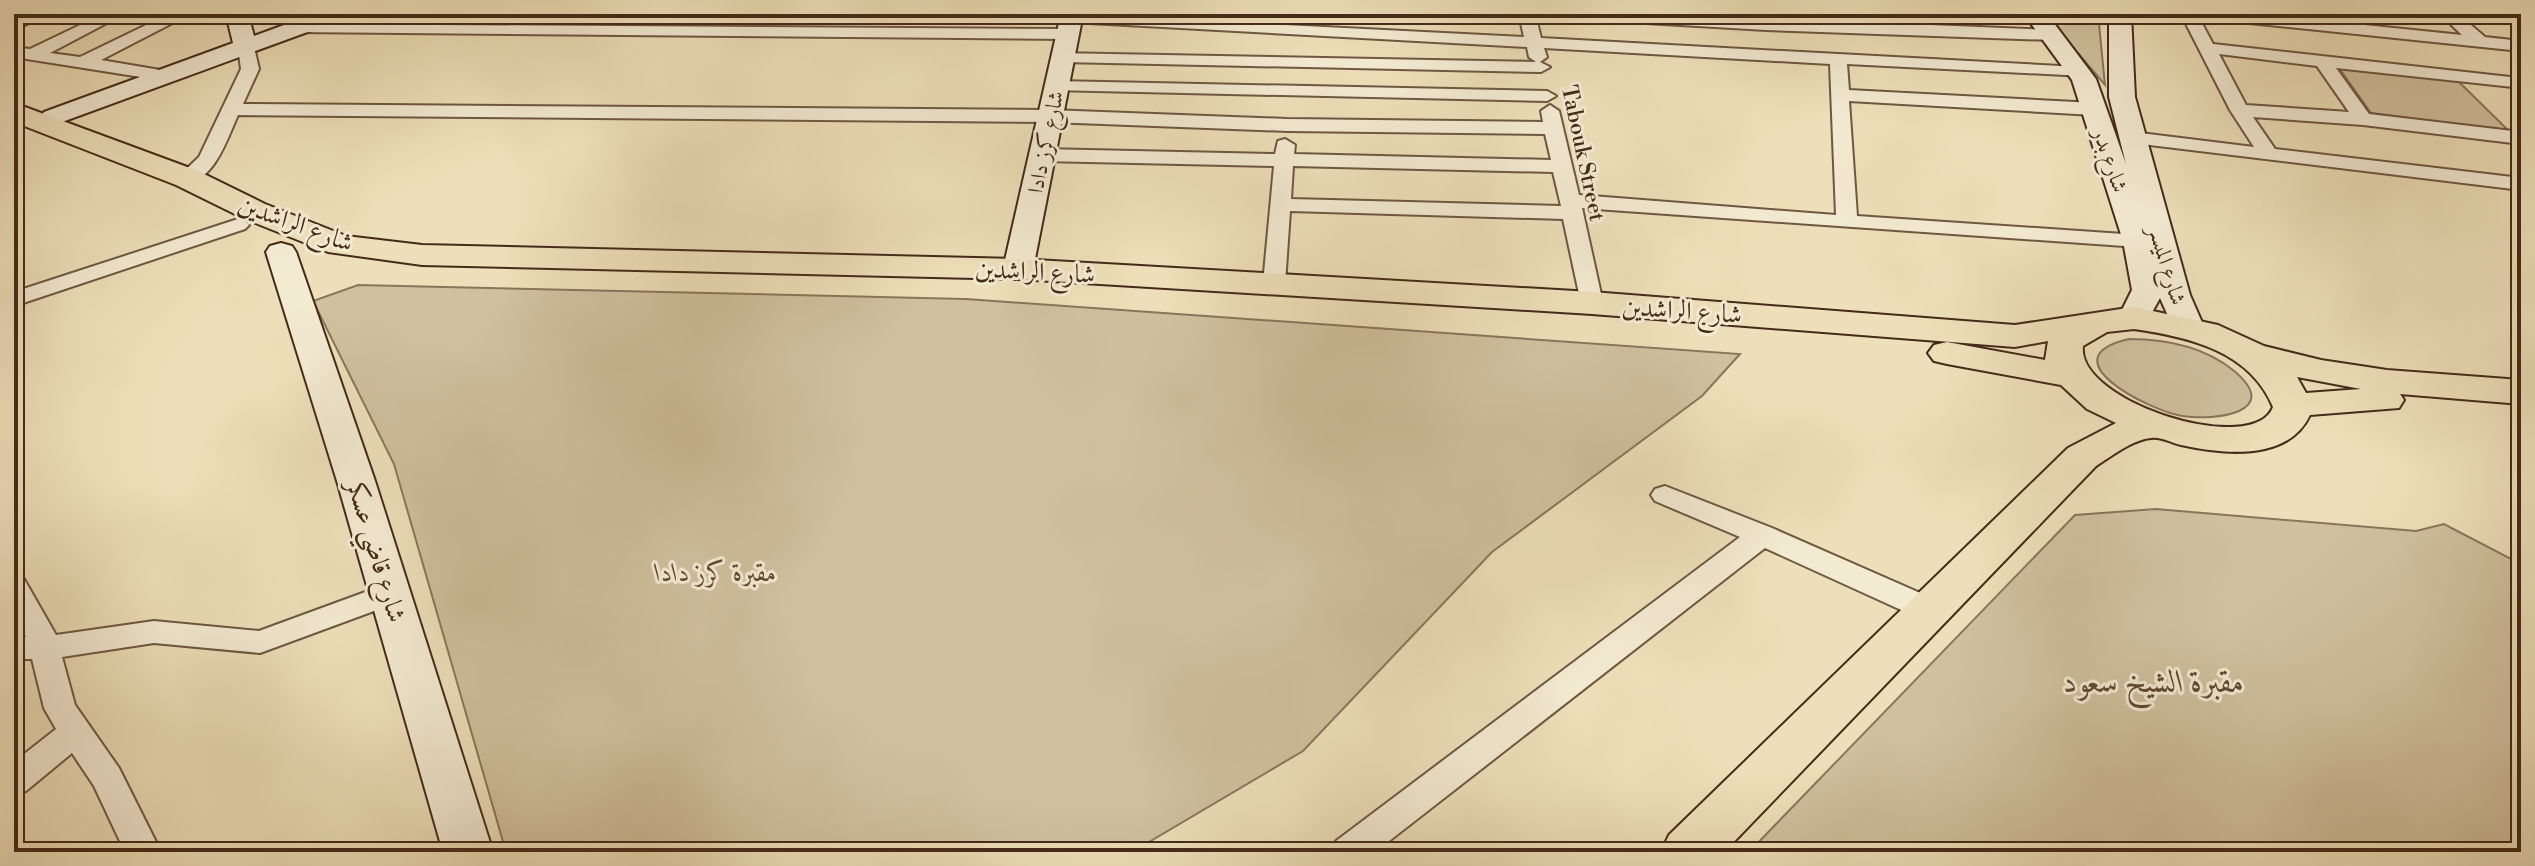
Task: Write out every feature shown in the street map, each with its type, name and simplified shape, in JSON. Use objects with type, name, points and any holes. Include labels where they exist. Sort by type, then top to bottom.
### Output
[{"type":"main road","points":[[237,14],[246,47]]},
{"type":"main road","points":[[53,117],[335,14]]},
{"type":"main road","name":"شارع الميسر","points":[[2120,14],[2122,97],[2174,295],[2188,327]]},
{"type":"main road","name":"شارع بدر","points":[[2043,25],[2079,72],[2138,241],[2148,290],[2134,318]]},
{"type":"main road","name":"شارع كرز دادا","points":[[1018,269],[1068,31]]},
{"type":"main road","name":"شارع الراشدين","points":[[14,101],[97,133],[88,147]]},
{"type":"main road","points":[[14,112],[88,147]]},
{"type":"main road","points":[[14,123],[88,147]]},
{"type":"main road","name":"شارع الراشدين","points":[[14,134],[88,147],[187,178],[254,211],[340,245],[422,255],[1018,269],[1592,303],[2015,336],[2134,318],[2188,327],[2248,353]]},
{"type":"main road","name":"شارع الراشدين","points":[[88,147],[238,225],[281,252],[334,264],[410,274],[1006,285],[1938,352],[2078,382]]},
{"type":"main road","name":"شارع قاضي عسكر","points":[[281,252],[468,852]]},
{"type":"main road","points":[[2087,324],[2072,333],[2064,345],[2064,359],[2078,382],[2102,402],[2150,424],[2191,435],[2231,439],[2253,437],[2286,424],[2293,407],[2289,389],[2273,370],[2248,353]]},
{"type":"main road","points":[[2248,353],[2299,368],[2378,380],[2521,392]]},
{"type":"main road","points":[[2078,382],[2086,424],[2082,457]]},
{"type":"main road","points":[[2293,407],[2318,402],[2394,400],[2521,411]]},
{"type":"main road","points":[[1689,852],[2082,457],[2116,437],[2150,424]]},
{"type":"street","points":[[14,26],[37,14]]},
{"type":"street","points":[[34,54],[116,14]]},
{"type":"street","points":[[82,63],[182,14]]},
{"type":"street","points":[[543,30],[561,14]]},
{"type":"street","name":"Tabouk Street","points":[[1527,14],[1592,303]]},
{"type":"street","points":[[1577,14],[2043,25]]},
{"type":"street","points":[[2189,14],[2239,110],[2269,154]]},
{"type":"street","points":[[2210,14],[2322,20],[2401,34],[2521,46]]},
{"type":"street","points":[[2378,14],[2401,34]]},
{"type":"street","points":[[2448,14],[2517,85]]},
{"type":"street","points":[[2510,14],[2521,15]]},
{"type":"street","points":[[2510,14],[2521,22]]},
{"type":"street","points":[[1764,20],[1783,56]]},
{"type":"street","points":[[297,29],[1068,31],[1297,21],[1535,42],[2079,72]]},
{"type":"street","points":[[1274,284],[1297,21]]},
{"type":"street","points":[[1068,31],[1292,61],[1541,67]]},
{"type":"street","points":[[187,178],[207,160],[250,69],[246,47]]},
{"type":"street","points":[[2206,48],[2517,85]]},
{"type":"street","points":[[14,52],[166,76]]},
{"type":"street","points":[[1838,59],[1847,222]]},
{"type":"street","points":[[2323,61],[2363,119]]},
{"type":"street","points":[[1056,86],[1547,96]]},
{"type":"street","points":[[1841,95],[2094,109]]},
{"type":"street","points":[[231,109],[1050,116],[1287,125],[1554,128]]},
{"type":"street","points":[[2239,110],[2363,119],[2521,138]]},
{"type":"street","points":[[2132,138],[2521,184]]},
{"type":"street","points":[[1042,155],[1562,166]]},
{"type":"street","points":[[1280,205],[1571,207],[2138,241]]},
{"type":"street","points":[[14,299],[238,225]]},
{"type":"street","points":[[1665,495],[1932,611]]},
{"type":"street","points":[[1349,852],[1762,535]]},
{"type":"street","points":[[14,586],[41,636],[29,648]]},
{"type":"street","points":[[29,648],[154,632],[260,642],[390,594]]},
{"type":"street","points":[[29,648],[60,708],[107,778],[143,852]]},
{"type":"street","points":[[14,781],[76,732]]},
{"type":"green space","points":[[2045,14],[2098,14],[2105,85]]},
{"type":"green space","points":[[2339,68],[2458,81],[2509,131],[2371,113]]},
{"type":"green space","name":"مقبرة كرز دادا","points":[[358,285],[966,299],[1740,354],[1702,396],[1492,552],[1303,751],[1132,852],[506,852],[394,464],[313,301]]},
{"type":"green space","points":[[2129,339],[2184,346],[2210,355],[2233,370],[2247,385],[2251,396],[2248,405],[2226,415],[2182,416],[2128,394],[2100,370],[2097,358],[2106,348]]},
{"type":"green space","name":"مقبرة الشيخ سعود","points":[[2156,509],[2416,531],[2444,524],[2521,564],[2521,852],[1749,852],[2075,515]]}]
